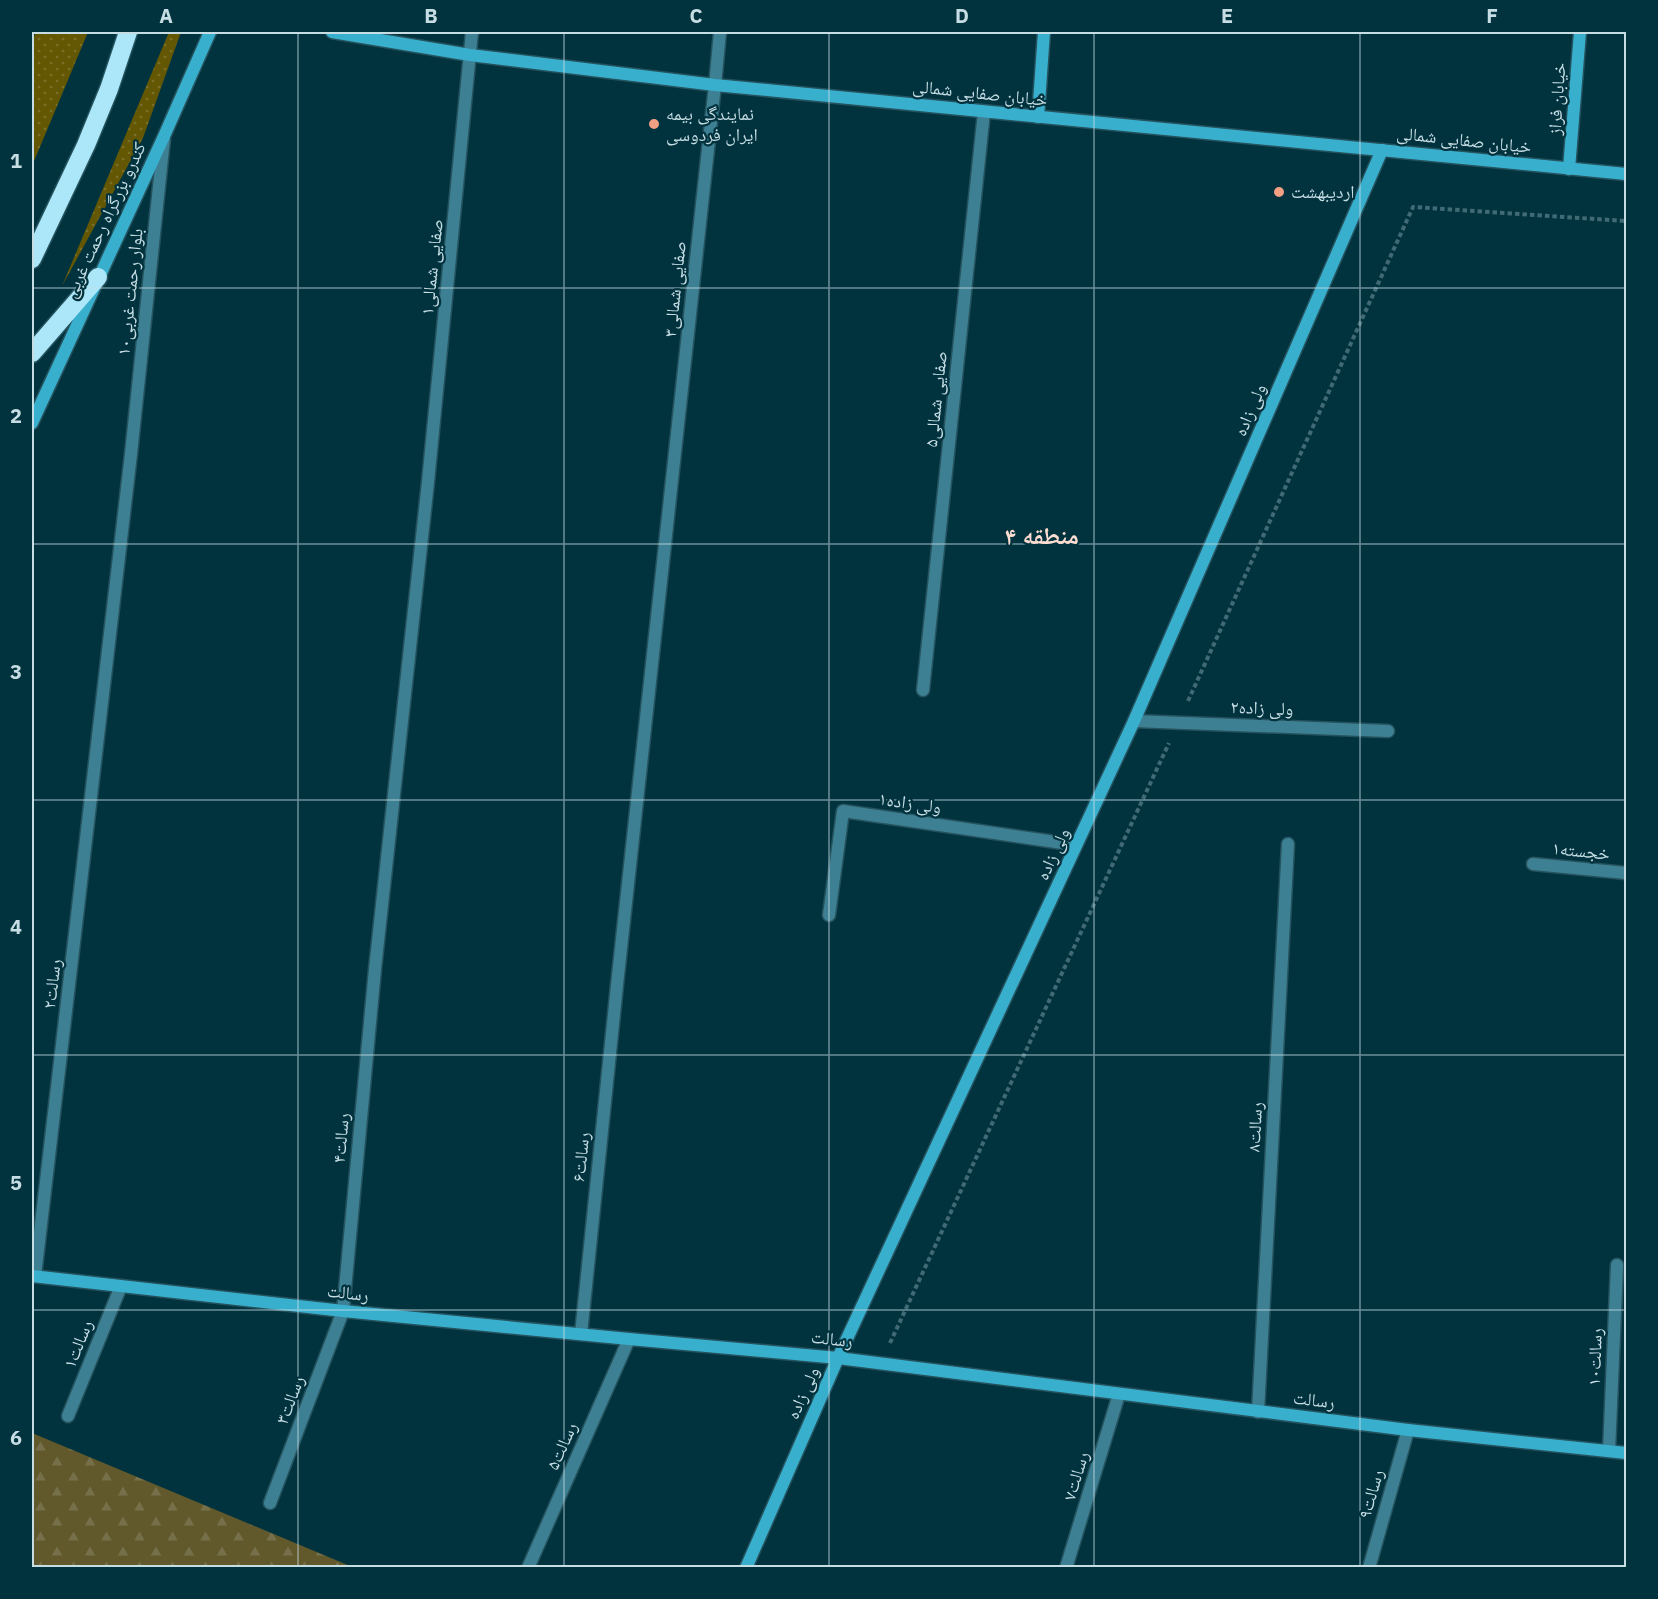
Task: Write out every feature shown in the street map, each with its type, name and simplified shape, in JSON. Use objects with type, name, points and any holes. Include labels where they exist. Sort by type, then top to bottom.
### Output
[{"type":"highway","points":[[32,259],[86,145],[109,89],[128,32]]},
{"type":"highway","points":[[32,353],[98,277]]},
{"type":"street","name":"کندرو بزرگراه رحمت غربی","points":[[32,423],[210,32]]},
{"type":"street","name":"خیابان صفایی شمالی","points":[[332,32],[470,56],[715,85],[1626,174]]},
{"type":"street","name":"صفایی شمالی۱","points":[[375,969],[429,482],[472,32]]},
{"type":"street","name":"صفایی شمالی۳","points":[[617,985],[720,32]]},
{"type":"street","points":[[1038,117],[1044,32]]},
{"type":"street","name":"خیابان فراز","points":[[1569,169],[1580,32]]},
{"type":"street","name":"صفایی شمالی۵","points":[[923,690],[984,111]]},
{"type":"street","name":"بلوار رحمت غربی۱۰","points":[[75,946],[165,134]]},
{"type":"street","name":"ولی زاده","points":[[746,1568],[838,1358],[1134,721],[1382,150]]},
{"type":"street","name":"ولی زاده۲","points":[[1134,721],[1388,731]]},
{"type":"street","name":"ولی زاده۱","points":[[829,915],[843,811],[1076,845]]},
{"type":"street","name":"رسالت۸","points":[[1258,1412],[1288,844]]},
{"type":"street","name":"خجسته۱","points":[[1533,864],[1626,873]]},
{"type":"street","name":"رسالت۲","points":[[33,1276],[75,946]]},
{"type":"street","name":"رسالت۴","points":[[343,1311],[375,969]]},
{"type":"street","name":"رسالت۶","points":[[581,1334],[617,985]]},
{"type":"street","name":"رسالت۱۰","points":[[1609,1451],[1617,1265]]},
{"type":"street","name":"رسالت","points":[[33,1276],[343,1311],[838,1358],[1258,1412],[1626,1453]]},
{"type":"street","name":"رسالت۱","points":[[68,1416],[120,1286]]},
{"type":"street","name":"رسالت۳","points":[[270,1503],[343,1311]]},
{"type":"street","name":"رسالت۵","points":[[528,1568],[629,1339]]},
{"type":"street","name":"رسالت۷","points":[[1066,1568],[1119,1394]]},
{"type":"street","name":"رسالت۹","points":[[1369,1568],[1408,1430]]},
{"type":"shaded area","points":[[36,32],[88,32],[32,166],[32,42]]},
{"type":"shaded area","points":[[169,32],[181,32],[143,138],[62,286]]},
{"type":"green space","points":[[32,1433],[350,1566],[32,1567]]},
{"type":"place","name":"نمایندگی بیمه ایران فردوسی","points":[[654,124]]},
{"type":"place","name":"اردیبهشت","points":[[1279,192]]},
{"type":"district","name":"منطقه ۴","points":[[1042,536]]}]
